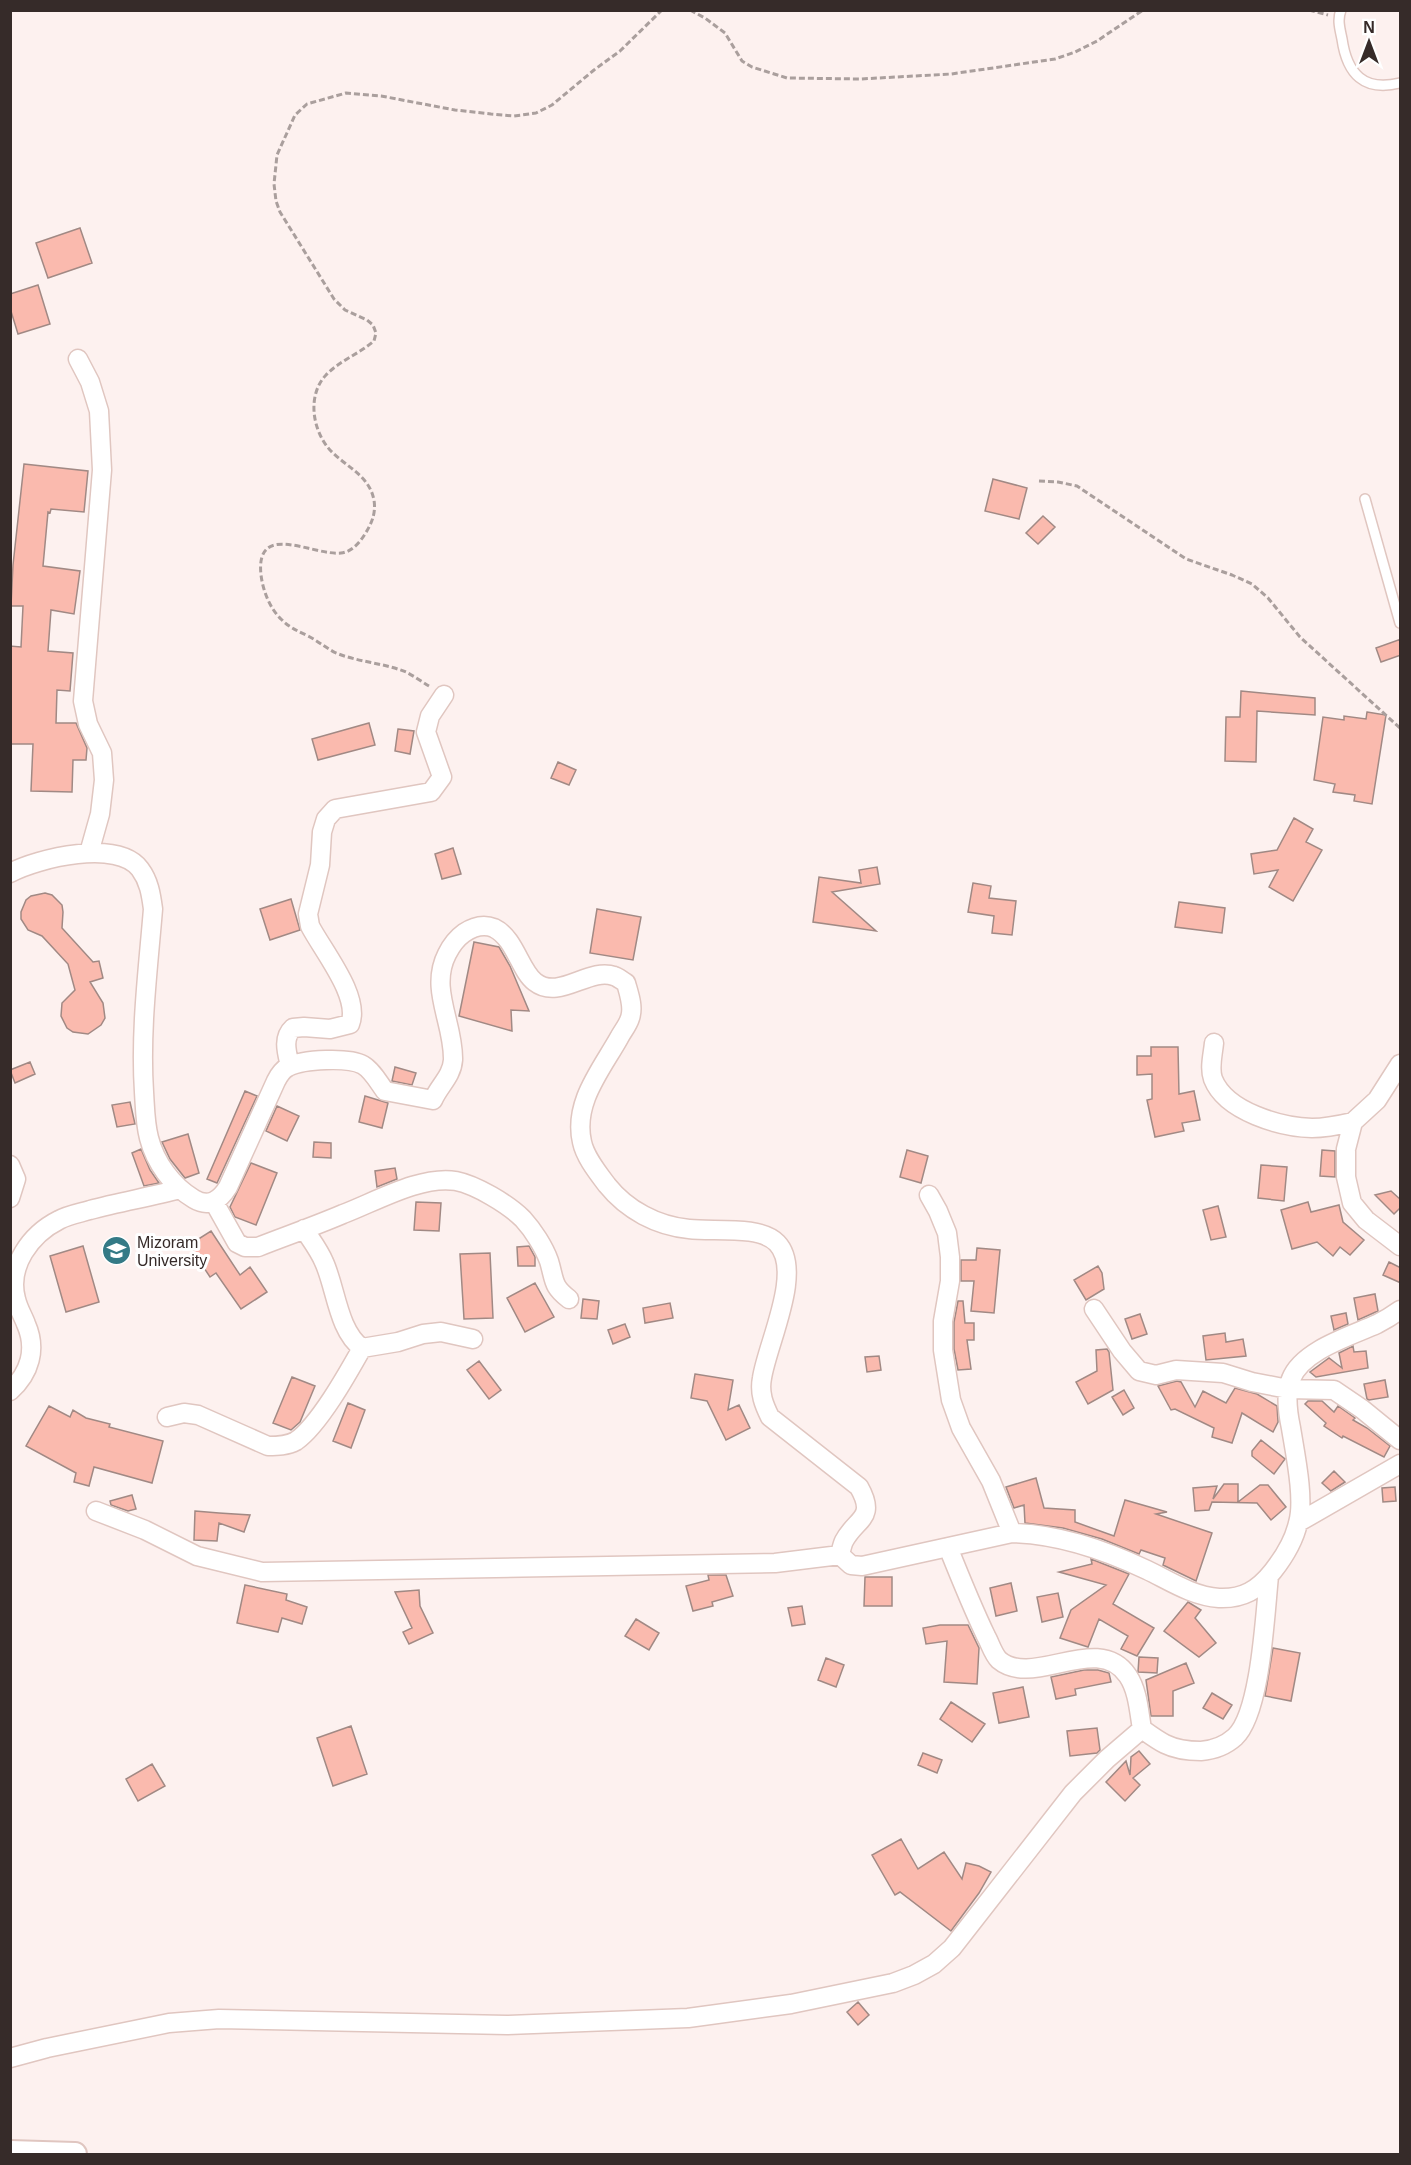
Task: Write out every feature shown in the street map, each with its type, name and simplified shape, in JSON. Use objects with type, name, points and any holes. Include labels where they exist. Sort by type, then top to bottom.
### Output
[{"type":"street","points":[[78,359],[90,382],[99,411],[102,470],[83,701],[88,723],[102,753],[104,780],[100,814],[89,854]]},
{"type":"street","points":[[290,1066],[286,1040],[293,1028],[340,1028],[350,1024],[352,1018],[352,1006],[347,992],[310,926],[308,914],[320,865],[322,832],[326,819],[335,809],[431,792],[438,785],[442,777],[426,732],[430,716],[444,695]]},
{"type":"street","points":[[10,873],[61,857],[89,854],[108,854],[131,861],[140,868],[149,886],[153,909],[142,1058],[149,1138],[157,1160],[180,1189],[199,1201],[214,1202],[223,1195],[276,1081],[281,1072],[290,1066],[326,1060],[346,1060],[365,1066],[385,1091],[433,1100],[438,1088],[448,1077],[453,1061],[439,988],[441,965],[450,947],[463,933],[479,926],[494,928],[509,940],[535,982],[550,988],[595,976],[613,975],[626,983],[631,1000],[631,1018],[582,1103],[580,1124],[582,1144],[596,1170],[617,1197],[639,1214],[663,1224],[687,1229],[759,1232],[776,1241],[784,1253],[788,1267],[786,1285],[776,1331],[761,1379],[762,1401],[770,1417],[859,1487],[865,1499],[865,1513],[844,1541],[840,1555]]},
{"type":"street","points":[[1214,1043],[1211,1065],[1213,1079],[1230,1101],[1247,1112],[1267,1120],[1310,1128],[1353,1122],[1377,1100],[1401,1064]]},
{"type":"street","points":[[1353,1122],[1346,1149],[1346,1177],[1352,1203],[1366,1220],[1401,1246]]},
{"type":"street","points":[[10,1165],[15,1179],[10,1198]]},
{"type":"street","points":[[214,1202],[231,1236],[237,1243],[245,1247],[258,1247],[409,1187],[436,1180],[456,1181],[507,1205],[523,1219],[549,1260],[553,1281],[558,1290],[569,1299]]},
{"type":"street","points":[[10,1391],[26,1373],[31,1360],[32,1345],[28,1327],[15,1297],[14,1281],[21,1257],[31,1241],[42,1229],[62,1218],[180,1189]]},
{"type":"street","points":[[929,1195],[939,1211],[950,1257],[950,1281],[943,1321],[943,1350],[951,1400],[961,1428],[991,1480],[1012,1533]]},
{"type":"street","points":[[304,1229],[323,1258],[347,1330],[354,1342],[362,1348],[441,1332],[472,1339]]},
{"type":"street","points":[[1094,1309],[1138,1371],[1156,1375],[1176,1370],[1223,1373],[1252,1382],[1288,1389],[1334,1390],[1401,1440]]},
{"type":"street","points":[[96,1511],[145,1530],[197,1556],[262,1572],[775,1563],[840,1555],[851,1565],[862,1566],[1012,1533],[1034,1533],[1097,1550],[1147,1570],[1192,1592],[1219,1598],[1238,1597],[1259,1588],[1269,1576],[1288,1550],[1299,1522],[1299,1490],[1289,1416],[1288,1389],[1291,1379],[1300,1364],[1314,1353],[1381,1322],[1401,1310]]},
{"type":"street","points":[[167,1417],[184,1413],[198,1414],[268,1446],[294,1443],[303,1435],[343,1382],[362,1348]]},
{"type":"street","points":[[1299,1522],[1401,1464]]},
{"type":"street","points":[[948,1547],[971,1604],[997,1658],[1010,1667],[1028,1670],[1076,1659],[1100,1659],[1115,1664],[1127,1674],[1134,1688],[1142,1729],[1166,1745],[1186,1752],[1209,1750],[1224,1745],[1236,1736],[1244,1724],[1254,1696],[1262,1653],[1269,1576]]},
{"type":"street","points":[[10,2058],[47,2048],[169,2023],[219,2019],[507,2025],[688,2018],[791,2004],[893,1983],[934,1964],[952,1947],[1073,1793],[1107,1759],[1142,1729]]},
{"type":"street","points":[[10,2152],[75,2154]]},
{"type":"lane","points":[[1339,14],[1347,60],[1356,75],[1364,82],[1374,86],[1401,83]]},
{"type":"lane","points":[[1365,499],[1401,623]]},
{"type":"path","points":[[444,695],[406,672],[336,653],[310,637],[291,629],[278,617],[268,600],[262,582],[261,558],[269,547],[292,544],[342,553],[355,547],[363,537],[372,523],[375,511],[367,482],[338,458],[324,441],[315,415],[314,401],[318,384],[328,373],[374,341],[376,333],[373,325],[367,320],[345,310],[334,299],[287,226],[276,201],[274,172],[277,155],[295,115],[307,104],[346,93],[381,96],[455,110],[491,114],[514,116],[536,113],[552,105],[620,51],[662,10]]},
{"type":"path","points":[[690,10],[725,33],[742,61],[759,70],[787,78],[861,79],[951,74],[1055,59],[1097,41],[1143,10]]},
{"type":"path","points":[[1310,10],[1339,14]]},
{"type":"path","points":[[1039,481],[1077,486],[1186,559],[1252,584],[1268,598],[1300,637],[1401,728]]},
{"type":"building","points":[[80,228],[92,263],[48,278],[36,243]]},
{"type":"building","points":[[38,285],[50,324],[18,334],[10,308],[10,294]]},
{"type":"building","points":[[24,464],[88,471],[84,512],[51,509],[50,513],[48,512],[43,566],[80,571],[74,614],[51,610],[48,651],[73,653],[70,691],[57,690],[56,723],[76,723],[87,748],[86,760],[73,760],[72,792],[31,791],[33,744],[10,744],[10,646],[21,647],[23,606],[11,606]]},
{"type":"building","points":[[993,479],[1027,488],[1019,519],[985,511]]},
{"type":"building","points":[[1043,516],[1055,527],[1038,544],[1026,533]]},
{"type":"building","points":[[1401,639],[1401,655],[1381,662],[1376,648]]},
{"type":"building","points":[[1241,691],[1315,698],[1315,715],[1257,711],[1256,762],[1225,761],[1226,717],[1240,717]]},
{"type":"building","points":[[1367,712],[1386,715],[1372,804],[1354,801],[1355,795],[1333,792],[1335,784],[1314,780],[1323,717],[1344,720],[1344,716],[1366,719]]},
{"type":"building","points":[[369,723],[375,745],[318,760],[312,739]]},
{"type":"building","points":[[398,729],[414,731],[410,754],[395,751]]},
{"type":"building","points":[[558,762],[576,770],[569,785],[551,778]]},
{"type":"building","points":[[1294,818],[1313,829],[1306,842],[1322,850],[1293,901],[1269,887],[1278,870],[1254,874],[1251,854],[1277,850]]},
{"type":"building","points":[[453,848],[461,874],[442,879],[435,854]]},
{"type":"building","points":[[877,867],[880,884],[832,892],[876,931],[813,922],[819,877],[861,883],[859,870]]},
{"type":"building","points":[[973,883],[991,886],[989,898],[1016,901],[1012,935],[992,933],[994,916],[968,912]]},
{"type":"building","points":[[45,893],[52,895],[62,905],[62,928],[93,962],[99,961],[103,978],[90,982],[103,1003],[105,1018],[101,1025],[88,1034],[73,1032],[67,1028],[61,1016],[62,1003],[75,990],[68,964],[42,936],[28,930],[21,919],[26,900],[31,896]]},
{"type":"building","points":[[291,899],[300,930],[270,940],[260,909]]},
{"type":"building","points":[[1179,902],[1225,908],[1222,933],[1175,927]]},
{"type":"building","points":[[597,909],[641,917],[633,960],[590,953]]},
{"type":"building","points":[[474,942],[499,947],[510,966],[529,1011],[511,1010],[512,1031],[459,1016]]},
{"type":"building","points":[[1151,1047],[1178,1047],[1179,1094],[1194,1091],[1200,1120],[1182,1123],[1184,1131],[1155,1137],[1147,1100],[1152,1099],[1152,1074],[1137,1075],[1137,1056],[1151,1056]]},
{"type":"building","points":[[30,1062],[35,1074],[15,1083],[10,1070]]},
{"type":"building","points":[[395,1067],[416,1073],[412,1085],[392,1081]]},
{"type":"building","points":[[245,1091],[257,1096],[217,1183],[207,1179]]},
{"type":"building","points":[[365,1096],[388,1103],[382,1128],[359,1122]]},
{"type":"building","points":[[130,1102],[135,1124],[117,1127],[112,1105]]},
{"type":"building","points":[[277,1106],[299,1116],[287,1141],[266,1131]]},
{"type":"building","points":[[188,1134],[199,1173],[185,1178],[170,1159],[162,1142]]},
{"type":"building","points":[[314,1142],[331,1143],[331,1158],[313,1157]]},
{"type":"building","points":[[141,1149],[150,1170],[159,1183],[144,1186],[132,1153]]},
{"type":"building","points":[[907,1150],[928,1156],[921,1183],[900,1177]]},
{"type":"building","points":[[1322,1150],[1335,1151],[1335,1177],[1320,1176]]},
{"type":"building","points":[[251,1163],[277,1173],[256,1225],[235,1217],[230,1207]]},
{"type":"building","points":[[1261,1165],[1287,1167],[1284,1201],[1258,1198]]},
{"type":"building","points":[[395,1168],[397,1179],[377,1187],[375,1171]]},
{"type":"building","points":[[1391,1191],[1401,1200],[1401,1207],[1394,1214],[1375,1195]]},
{"type":"building","points":[[416,1202],[441,1203],[439,1231],[414,1230]]},
{"type":"building","points":[[1308,1202],[1311,1212],[1339,1205],[1343,1222],[1364,1240],[1350,1255],[1340,1247],[1333,1256],[1317,1242],[1292,1249],[1281,1210]]},
{"type":"building","points":[[1218,1206],[1226,1237],[1211,1240],[1203,1210]]},
{"type":"building","points":[[211,1231],[240,1275],[250,1267],[267,1292],[241,1309],[216,1273],[210,1277],[189,1245]]},
{"type":"building","points":[[83,1246],[99,1302],[66,1312],[50,1256]]},
{"type":"building","points":[[529,1246],[535,1257],[535,1266],[518,1266],[517,1247]]},
{"type":"building","points":[[977,1248],[1000,1250],[994,1313],[971,1311],[974,1281],[961,1281],[961,1260],[976,1260]]},
{"type":"building","points":[[490,1253],[493,1318],[464,1319],[460,1254]]},
{"type":"building","points":[[1389,1262],[1401,1268],[1401,1283],[1383,1275]]},
{"type":"building","points":[[1098,1266],[1102,1273],[1104,1289],[1086,1300],[1074,1280]]},
{"type":"building","points":[[535,1283],[554,1317],[525,1332],[507,1298]]},
{"type":"building","points":[[1375,1294],[1378,1311],[1358,1320],[1354,1298]]},
{"type":"building","points":[[583,1299],[599,1301],[597,1319],[581,1318]]},
{"type":"building","points":[[958,1301],[963,1301],[965,1323],[974,1323],[974,1340],[967,1340],[971,1369],[958,1370],[954,1349],[954,1322]]},
{"type":"building","points":[[670,1303],[673,1318],[645,1323],[643,1308]]},
{"type":"building","points":[[1346,1313],[1348,1324],[1334,1330],[1331,1316]]},
{"type":"building","points":[[1140,1314],[1147,1334],[1132,1339],[1125,1319]]},
{"type":"building","points":[[625,1324],[630,1337],[613,1344],[608,1330]]},
{"type":"building","points":[[1225,1333],[1226,1342],[1243,1339],[1246,1356],[1206,1360],[1203,1336]]},
{"type":"building","points":[[1353,1346],[1354,1352],[1366,1351],[1368,1368],[1316,1377],[1310,1372],[1329,1358],[1342,1368],[1339,1353]]},
{"type":"building","points":[[1107,1349],[1113,1390],[1088,1404],[1076,1382],[1097,1371],[1096,1350]]},
{"type":"building","points":[[879,1356],[881,1370],[867,1372],[865,1357]]},
{"type":"building","points":[[479,1361],[501,1390],[489,1399],[467,1370]]},
{"type":"building","points":[[695,1374],[733,1380],[728,1410],[739,1405],[750,1428],[726,1440],[707,1401],[691,1398]]},
{"type":"building","points":[[292,1377],[315,1386],[300,1422],[291,1430],[273,1423]]},
{"type":"building","points":[[1385,1380],[1388,1397],[1367,1399],[1364,1384]]},
{"type":"building","points":[[1181,1382],[1195,1407],[1203,1391],[1226,1403],[1235,1388],[1257,1394],[1277,1406],[1278,1422],[1273,1432],[1242,1413],[1232,1443],[1212,1437],[1214,1428],[1175,1409],[1171,1410],[1158,1386]]},
{"type":"building","points":[[1124,1390],[1134,1408],[1123,1415],[1112,1397]]},
{"type":"building","points":[[1308,1401],[1322,1401],[1334,1412],[1338,1406],[1355,1418],[1353,1420],[1390,1446],[1384,1457],[1343,1436],[1342,1438],[1324,1426],[1326,1423],[1305,1404]]},
{"type":"building","points":[[348,1403],[365,1410],[351,1448],[333,1441]]},
{"type":"building","points":[[49,1406],[70,1417],[73,1410],[86,1418],[110,1424],[109,1427],[163,1441],[152,1483],[94,1467],[89,1486],[74,1482],[76,1473],[26,1446]]},
{"type":"building","points":[[1261,1440],[1285,1459],[1274,1474],[1252,1456],[1252,1451]]},
{"type":"building","points":[[1334,1471],[1345,1482],[1331,1491],[1322,1483]]},
{"type":"building","points":[[1036,1478],[1044,1508],[1075,1510],[1075,1522],[1114,1536],[1125,1500],[1167,1512],[1156,1514],[1212,1533],[1196,1581],[1163,1565],[1165,1558],[1141,1550],[1139,1554],[1102,1539],[1063,1528],[1025,1523],[1024,1505],[1014,1508],[1006,1487]]},
{"type":"building","points":[[1224,1484],[1238,1484],[1238,1502],[1260,1485],[1268,1485],[1286,1507],[1271,1520],[1257,1503],[1212,1502],[1209,1510],[1195,1511],[1193,1488],[1217,1486],[1213,1499]]},
{"type":"building","points":[[1395,1487],[1396,1501],[1383,1502],[1382,1488]]},
{"type":"building","points":[[132,1495],[136,1509],[128,1511],[111,1505],[110,1501]]},
{"type":"building","points":[[195,1511],[250,1515],[244,1532],[219,1523],[217,1541],[194,1540]]},
{"type":"building","points":[[1091,1559],[1129,1574],[1113,1604],[1154,1628],[1137,1656],[1121,1649],[1128,1636],[1099,1619],[1088,1647],[1060,1638],[1071,1610],[1106,1585],[1059,1572],[1092,1564]]},
{"type":"building","points":[[708,1575],[726,1575],[733,1596],[712,1602],[713,1606],[693,1611],[686,1586],[709,1580]]},
{"type":"building","points":[[865,1577],[892,1577],[892,1606],[864,1606]]},
{"type":"building","points":[[1011,1583],[1017,1611],[996,1616],[990,1588]]},
{"type":"building","points":[[245,1585],[287,1594],[286,1600],[307,1607],[302,1624],[282,1618],[278,1632],[237,1623]]},
{"type":"building","points":[[419,1590],[420,1606],[433,1633],[409,1644],[403,1632],[412,1628],[395,1592]]},
{"type":"building","points":[[1058,1593],[1063,1617],[1042,1622],[1037,1597]]},
{"type":"building","points":[[1188,1602],[1201,1610],[1195,1618],[1216,1643],[1199,1657],[1164,1631]]},
{"type":"building","points":[[802,1606],[805,1624],[792,1626],[788,1608]]},
{"type":"building","points":[[636,1619],[659,1633],[649,1650],[625,1636]]},
{"type":"building","points":[[940,1625],[968,1625],[979,1648],[977,1684],[944,1682],[947,1641],[926,1644],[923,1628]]},
{"type":"building","points":[[1273,1648],[1300,1653],[1291,1701],[1265,1696]]},
{"type":"building","points":[[1139,1657],[1158,1658],[1157,1673],[1138,1672]]},
{"type":"building","points":[[826,1658],[844,1665],[836,1687],[818,1680]]},
{"type":"building","points":[[1186,1663],[1194,1683],[1173,1691],[1173,1716],[1151,1716],[1146,1680]]},
{"type":"building","points":[[1084,1670],[1109,1673],[1111,1682],[1075,1689],[1076,1695],[1056,1699],[1051,1677]]},
{"type":"building","points":[[1023,1687],[1029,1717],[999,1723],[993,1693]]},
{"type":"building","points":[[1212,1693],[1232,1705],[1223,1719],[1203,1708]]},
{"type":"building","points":[[951,1702],[985,1724],[972,1742],[940,1719]]},
{"type":"building","points":[[351,1726],[367,1774],[333,1786],[317,1738]]},
{"type":"building","points":[[1097,1728],[1100,1750],[1097,1753],[1070,1756],[1067,1731]]},
{"type":"building","points":[[1139,1751],[1150,1764],[1133,1778],[1140,1785],[1125,1801],[1106,1782],[1126,1761],[1130,1775],[1131,1757]]},
{"type":"building","points":[[923,1753],[942,1760],[937,1773],[918,1765]]},
{"type":"building","points":[[152,1764],[165,1786],[138,1801],[126,1779]]},
{"type":"building","points":[[901,1839],[918,1869],[944,1852],[962,1879],[966,1863],[991,1872],[979,1893],[951,1931],[900,1892],[895,1895],[872,1855]]},
{"type":"building","points":[[858,2002],[869,2015],[858,2025],[847,2012]]},
{"type":"place","name":"Mizoram University","points":[[116,1251]]}]
